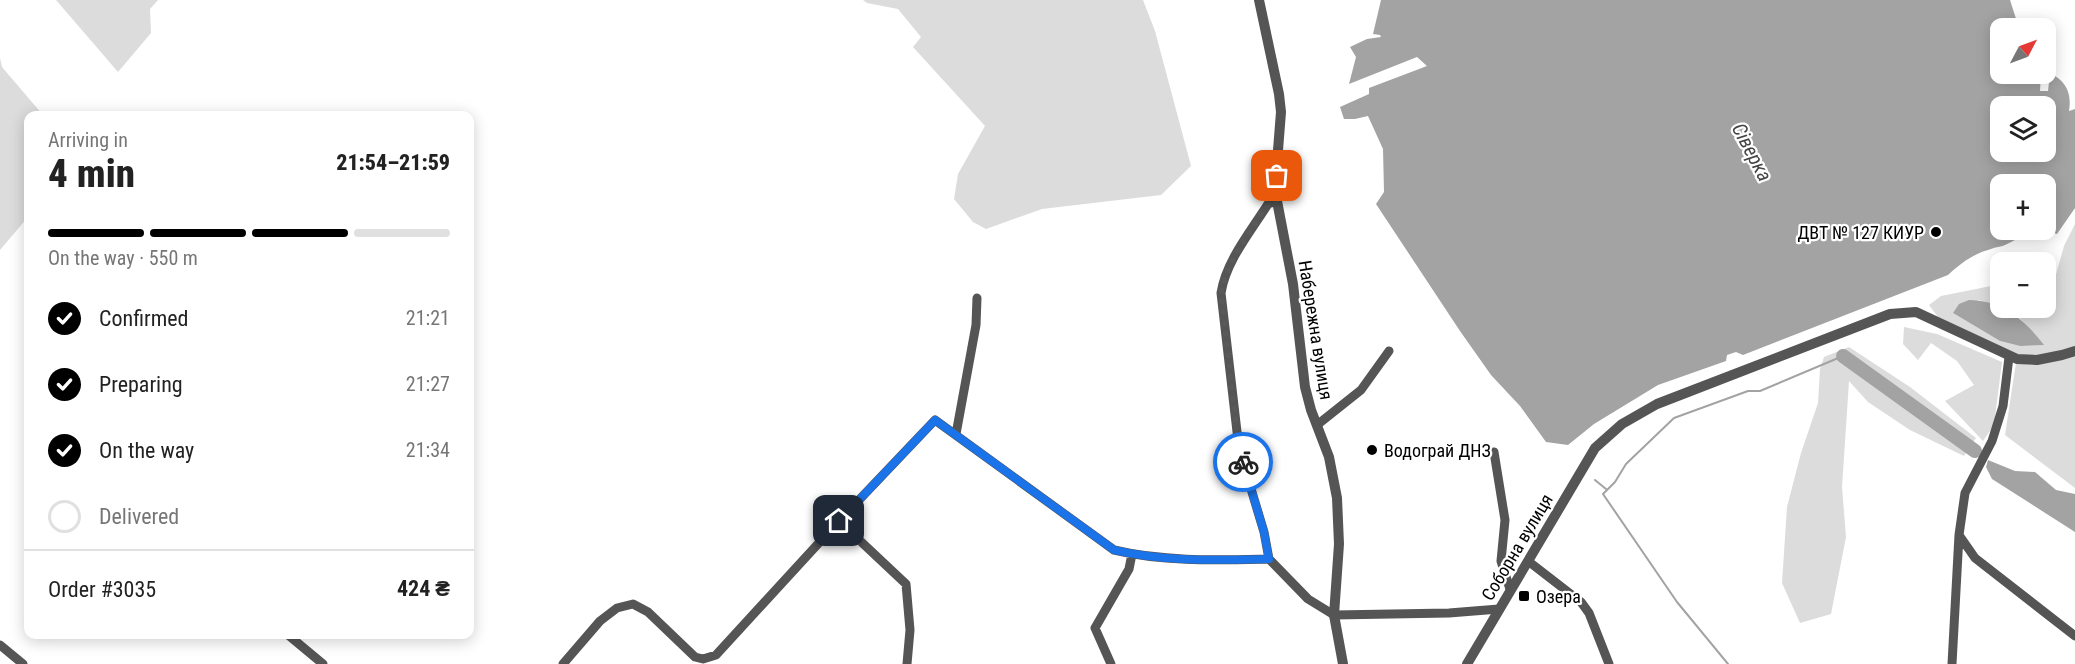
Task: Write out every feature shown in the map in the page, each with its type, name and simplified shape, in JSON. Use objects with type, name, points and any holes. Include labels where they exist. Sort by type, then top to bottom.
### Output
[{"type":"street","name":"Набережна вулиця","points":[[1259,0],[1280,103],[1277,201],[1293,284],[1307,396],[1332,470],[1339,515],[1334,615],[1343,664]]},
{"type":"street","points":[[1277,201],[1268,204],[1237,253],[1224,276],[1221,294],[1239,449],[1264,532],[1269,559],[1308,599],[1334,615],[1449,613],[1499,609]]},
{"type":"street","points":[[956,434],[976,325],[977,298]]},
{"type":"street","name":"Соборна вулиця","points":[[1467,664],[1595,448],[1622,424],[1657,404],[1890,314],[1916,312],[2009,357]]},
{"type":"street","points":[[1317,425],[1361,390],[1389,351]]},
{"type":"street","points":[[1952,664],[1959,535],[1965,493],[1992,441],[2003,406],[2009,357],[2037,360],[2062,356],[2075,351]]},
{"type":"street","points":[[563,664],[600,621],[617,608],[633,604],[648,612],[695,657],[709,658],[716,655],[935,420],[1114,550],[1132,554],[1216,560],[1269,559]]},
{"type":"street","points":[[1494,452],[1505,520],[1501,561],[1510,589]]},
{"type":"street","points":[[839,521],[906,584],[910,630],[907,664]]},
{"type":"street","points":[[1959,535],[1975,558],[2075,636]]},
{"type":"street","points":[[1111,664],[1095,628],[1129,569],[1132,554]]},
{"type":"street","points":[[1528,561],[1581,602],[1588,613],[1609,664]]},
{"type":"street","points":[[293,639],[323,664]]},
{"type":"street","points":[[0,645],[23,664]]},
{"type":"shaded area","points":[[56,0],[158,0],[150,9],[151,33],[118,72]]},
{"type":"shaded area","points":[[863,0],[1143,0],[1155,31],[1191,166],[1161,195],[1042,209],[986,229],[973,222],[954,199],[958,174],[985,126],[913,47],[921,37],[898,9],[867,3]]},
{"type":"shaded area","points":[[0,58],[2,67],[40,111],[24,111],[24,222],[0,250]]},
{"type":"shaded area","points":[[2075,224],[2075,488],[2005,435],[2017,356],[1938,317],[1929,305],[1941,296],[1990,286],[1990,304],[1979,300],[1953,313],[2000,341],[2020,346],[2043,345],[2020,318],[2056,318],[2056,274],[2064,246]]},
{"type":"shaded area","points":[[1904,327],[1937,334],[2002,362],[1994,425],[1983,441],[1945,401],[1974,385],[1957,361],[1931,343],[1918,360],[1903,344]]},
{"type":"shaded area","points":[[1849,347],[1910,387],[1976,438],[1964,456],[1910,430],[1868,402],[1849,381],[1842,487],[1846,537],[1831,614],[1800,623],[1782,583],[1787,507],[1801,453],[1818,403],[1820,369],[1824,357]]},
{"type":"water","points":[[1381,0],[2010,0],[2016,18],[1990,18],[1990,84],[2040,84],[2040,91],[2048,91],[2049,84],[2056,84],[2056,77],[2067,88],[2070,99],[2069,111],[2075,109],[2075,208],[2056,234],[2056,174],[1990,174],[1990,240],[2015,240],[1973,256],[1948,275],[1743,355],[1736,352],[1727,355],[1726,361],[1658,385],[1594,424],[1568,445],[1546,442],[1520,406],[1491,375],[1376,204],[1384,192],[1383,149],[1368,116],[1344,119],[1340,107],[1369,94],[1369,88],[1427,66],[1417,57],[1349,84],[1356,57],[1350,47],[1367,39],[1381,37],[1373,34]]},
{"type":"water","points":[[1969,300],[1990,303],[1990,318],[2018,318],[2044,345],[2020,346],[2000,341],[1953,313],[1959,304]]},
{"type":"water","points":[[1988,460],[2015,471],[2035,472],[2056,490],[2075,494],[2075,532],[1992,479],[1986,467]]},
{"type":"waterway","points":[[1728,664],[1677,602],[1603,494],[1615,482],[1626,464],[1674,418],[1748,391],[1760,391],[1843,356]]},
{"type":"waterway","name":"Сіверка","points":[[1843,356],[1975,451]]},
{"type":"waterway","points":[[1595,480],[1606,489]]},
{"type":"way so far","points":[[1243,462],[1239,449],[1221,294],[1224,276],[1237,253],[1268,204],[1277,201],[1277,176]]},
{"type":"place","name":"ДВТ № 127 КИУР","points":[[1936,232]]},
{"type":"place","name":"Водограй ДНЗ","points":[[1372,450]]},
{"type":"place","name":"Озера","points":[[1524,596]]},
{"type":"route","points":[[839,521],[935,420],[1114,550],[1132,554],[1216,560],[1269,559],[1264,532],[1243,462]]}]
